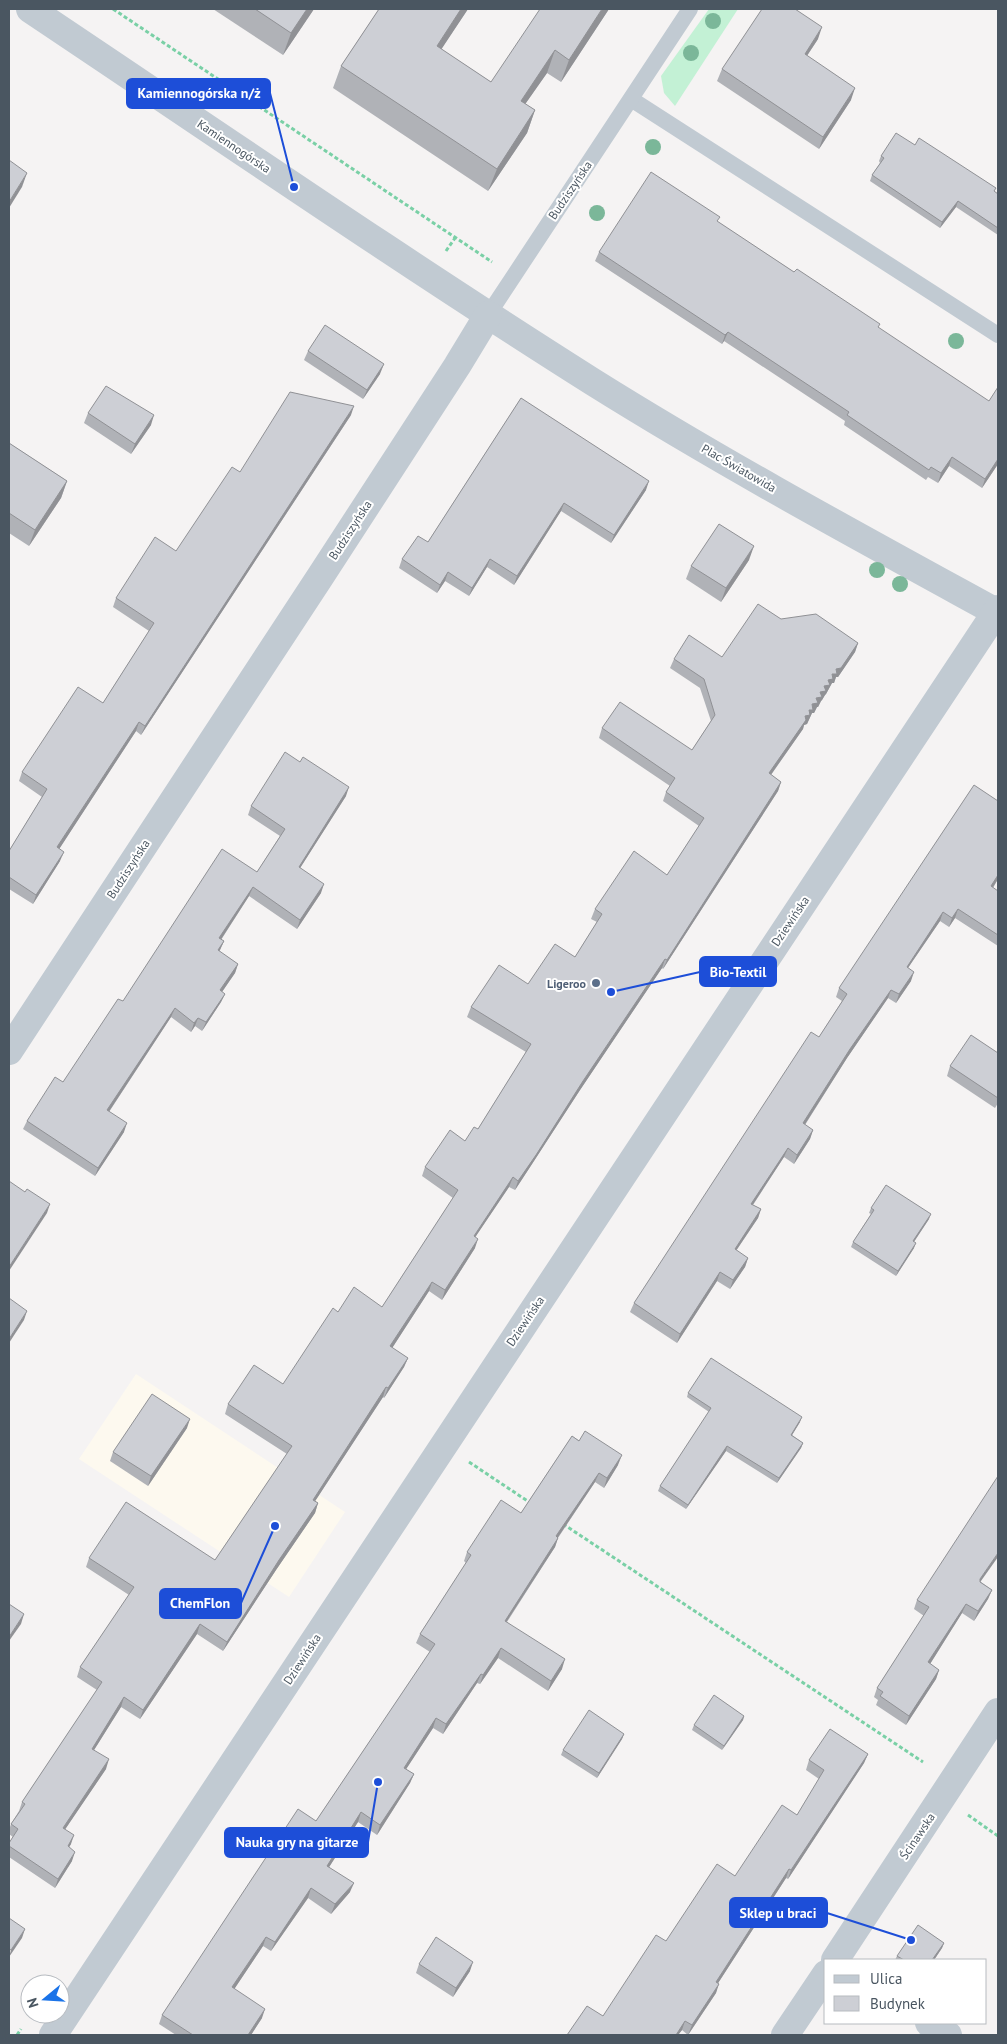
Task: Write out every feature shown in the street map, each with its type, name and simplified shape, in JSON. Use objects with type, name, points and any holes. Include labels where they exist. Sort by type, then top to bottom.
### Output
[{"type":"street","name":"Kamiennogórska","points":[[30,9],[488,315]]},
{"type":"street","name":"Plac Światowida","points":[[488,315],[595,383],[709,451],[997,610]]},
{"type":"street","name":"Budziszyńska","points":[[9,1051],[336,553],[488,315]]},
{"type":"street","name":"Dziewińska","points":[[53,2035],[997,610]]},
{"type":"street","name":"Ścinawska","points":[[836,1959],[998,1712]]},
{"type":"street","points":[[785,2035],[824,1977]]},
{"type":"street","points":[[931,2024],[948,2035]]},
{"type":"lane","name":"Budziszyńska","points":[[488,315],[690,9]]},
{"type":"lane","points":[[631,98],[998,335]]},
{"type":"path","points":[[113,9],[455,238],[514,275]]},
{"type":"path","points":[[443,1445],[540,1509]]},
{"type":"path","points":[[557,1520],[923,1762]]},
{"type":"path","points":[[961,1811],[998,1836]]},
{"type":"shaded area","points":[[136,1374],[345,1512],[289,1597],[79,1459]]},
{"type":"green space","points":[[709,9],[738,9],[675,106],[664,93],[661,76]]},
{"type":"building","points":[[255,9],[307,9],[291,33]]},
{"type":"building","points":[[379,9],[461,9],[437,46],[491,82],[540,9],[602,9],[569,60],[555,50],[521,101],[535,110],[497,169],[341,66]]},
{"type":"building","points":[[762,9],[795,9],[822,27],[805,54],[855,88],[823,137],[722,69]]},
{"type":"building","points":[[896,133],[915,145],[919,138],[996,188],[994,191],[998,194],[998,228],[958,201],[942,222],[872,175],[884,158],[881,156]]},
{"type":"building","points":[[9,160],[27,173],[9,202]]},
{"type":"building","points":[[651,172],[720,217],[717,221],[794,272],[797,269],[880,324],[878,327],[989,401],[998,387],[998,459],[985,479],[952,457],[941,473],[931,467],[929,470],[847,415],[849,412],[728,332],[725,335],[599,252]]},
{"type":"building","points":[[325,325],[384,364],[367,390],[308,351]]},
{"type":"building","points":[[106,386],[154,415],[135,444],[88,413]]},
{"type":"building","points":[[290,392],[354,406],[145,726],[139,722],[57,847],[64,852],[36,895],[9,877],[9,851],[47,789],[22,772],[78,687],[103,703],[154,623],[116,598],[155,537],[176,551],[232,467],[240,472]]},
{"type":"building","points":[[521,398],[649,481],[614,535],[564,503],[517,576],[490,559],[472,588],[448,572],[440,585],[402,559],[418,536],[428,542]]},
{"type":"building","points":[[9,443],[67,481],[35,530],[9,513]]},
{"type":"building","points":[[719,524],[754,546],[726,588],[691,566]]},
{"type":"building","points":[[758,604],[781,619],[816,614],[858,643],[841,668],[836,669],[837,674],[832,674],[833,679],[828,680],[830,685],[824,686],[826,691],[820,692],[822,697],[816,698],[818,703],[812,704],[813,710],[809,710],[810,715],[805,716],[806,720],[769,773],[781,782],[667,960],[665,959],[518,1181],[513,1177],[474,1236],[478,1239],[445,1290],[432,1282],[390,1346],[408,1358],[388,1388],[386,1387],[313,1500],[318,1503],[227,1642],[200,1624],[143,1710],[124,1697],[92,1749],[109,1759],[63,1828],[74,1835],[68,1846],[75,1852],[58,1879],[9,1846],[9,1843],[18,1829],[11,1824],[25,1804],[22,1802],[102,1682],[80,1667],[134,1587],[89,1558],[126,1502],[215,1560],[292,1446],[228,1404],[254,1365],[283,1384],[333,1308],[338,1312],[354,1287],[382,1307],[458,1190],[425,1167],[450,1130],[465,1141],[474,1127],[478,1129],[531,1044],[471,1007],[499,965],[528,984],[555,944],[575,957],[602,914],[595,909],[634,851],[667,875],[704,818],[666,792],[675,778],[602,728],[620,702],[692,750],[715,715],[704,679],[674,659],[689,635],[722,657]]},
{"type":"building","points":[[285,752],[300,762],[303,757],[349,787],[299,867],[324,884],[300,920],[253,887],[219,938],[224,941],[218,950],[238,964],[220,990],[225,994],[206,1022],[198,1018],[194,1023],[175,1008],[107,1110],[127,1123],[98,1168],[27,1121],[55,1077],[63,1082],[118,999],[123,1001],[222,849],[257,872],[285,829],[251,806]]},
{"type":"building","points":[[974,785],[998,801],[998,875],[991,886],[998,891],[998,935],[958,909],[952,918],[943,912],[907,967],[914,972],[899,994],[891,990],[850,1049],[803,1123],[813,1130],[797,1155],[788,1148],[751,1204],[761,1209],[735,1249],[748,1258],[733,1280],[720,1272],[680,1334],[634,1303],[811,1032],[819,1037],[847,994],[839,988]]},
{"type":"building","points":[[971,1035],[998,1053],[998,1098],[950,1066]]},
{"type":"building","points":[[9,1181],[25,1192],[27,1189],[50,1204],[9,1267]]},
{"type":"building","points":[[886,1185],[931,1214],[913,1241],[916,1243],[898,1271],[853,1242],[874,1210],[871,1208]]},
{"type":"building","points":[[9,1298],[27,1311],[9,1339]]},
{"type":"building","points":[[711,1358],[802,1417],[791,1435],[803,1443],[779,1478],[727,1446],[688,1505],[660,1486],[711,1408],[688,1393]]},
{"type":"building","points":[[152,1394],[190,1419],[151,1476],[113,1452]]},
{"type":"building","points":[[585,1431],[622,1455],[607,1478],[599,1473],[556,1536],[558,1538],[505,1621],[565,1659],[551,1681],[501,1648],[446,1724],[436,1718],[404,1768],[414,1774],[380,1825],[361,1812],[327,1866],[354,1883],[335,1904],[311,1888],[275,1942],[266,1937],[232,1987],[265,2009],[248,2035],[193,2035],[162,2015],[298,1809],[316,1821],[435,1644],[420,1634],[471,1555],[467,1552],[501,1500],[521,1513],[572,1436],[579,1441]]},
{"type":"building","points":[[998,1476],[998,1553],[980,1579],[980,1582],[992,1590],[978,1611],[966,1604],[928,1662],[939,1670],[909,1716],[880,1696],[883,1692],[877,1688],[929,1607],[917,1600]]},
{"type":"building","points":[[9,1604],[24,1614],[9,1637]]},
{"type":"building","points":[[714,1695],[744,1716],[724,1746],[694,1725]]},
{"type":"building","points":[[589,1710],[624,1734],[599,1773],[563,1750]]},
{"type":"building","points":[[830,1729],[868,1754],[791,1870],[789,1869],[716,1982],[719,1984],[692,2025],[685,2021],[676,2035],[567,2035],[587,2006],[603,2016],[656,1935],[666,1941],[717,1864],[735,1876],[782,1805],[797,1815],[824,1770],[809,1760]]},
{"type":"building","points":[[9,1918],[25,1929],[11,1950],[9,1949]]},
{"type":"building","points":[[918,1925],[944,1943],[933,1959],[902,1959],[897,1956]]},
{"type":"building","points":[[436,1937],[473,1962],[456,1988],[419,1964]]},
{"type":"place","name":"Kamiennogórska n/ż","points":[[294,187]]},
{"type":"place","name":"Ligeroo","points":[[596,983]]},
{"type":"place","name":"Bio-Textil","points":[[611,992]]},
{"type":"place","name":"ChemFlon","points":[[275,1526]]},
{"type":"place","name":"Nauka gry na gitarze","points":[[378,1782]]},
{"type":"place","name":"Sklep u braci","points":[[911,1940]]}]
